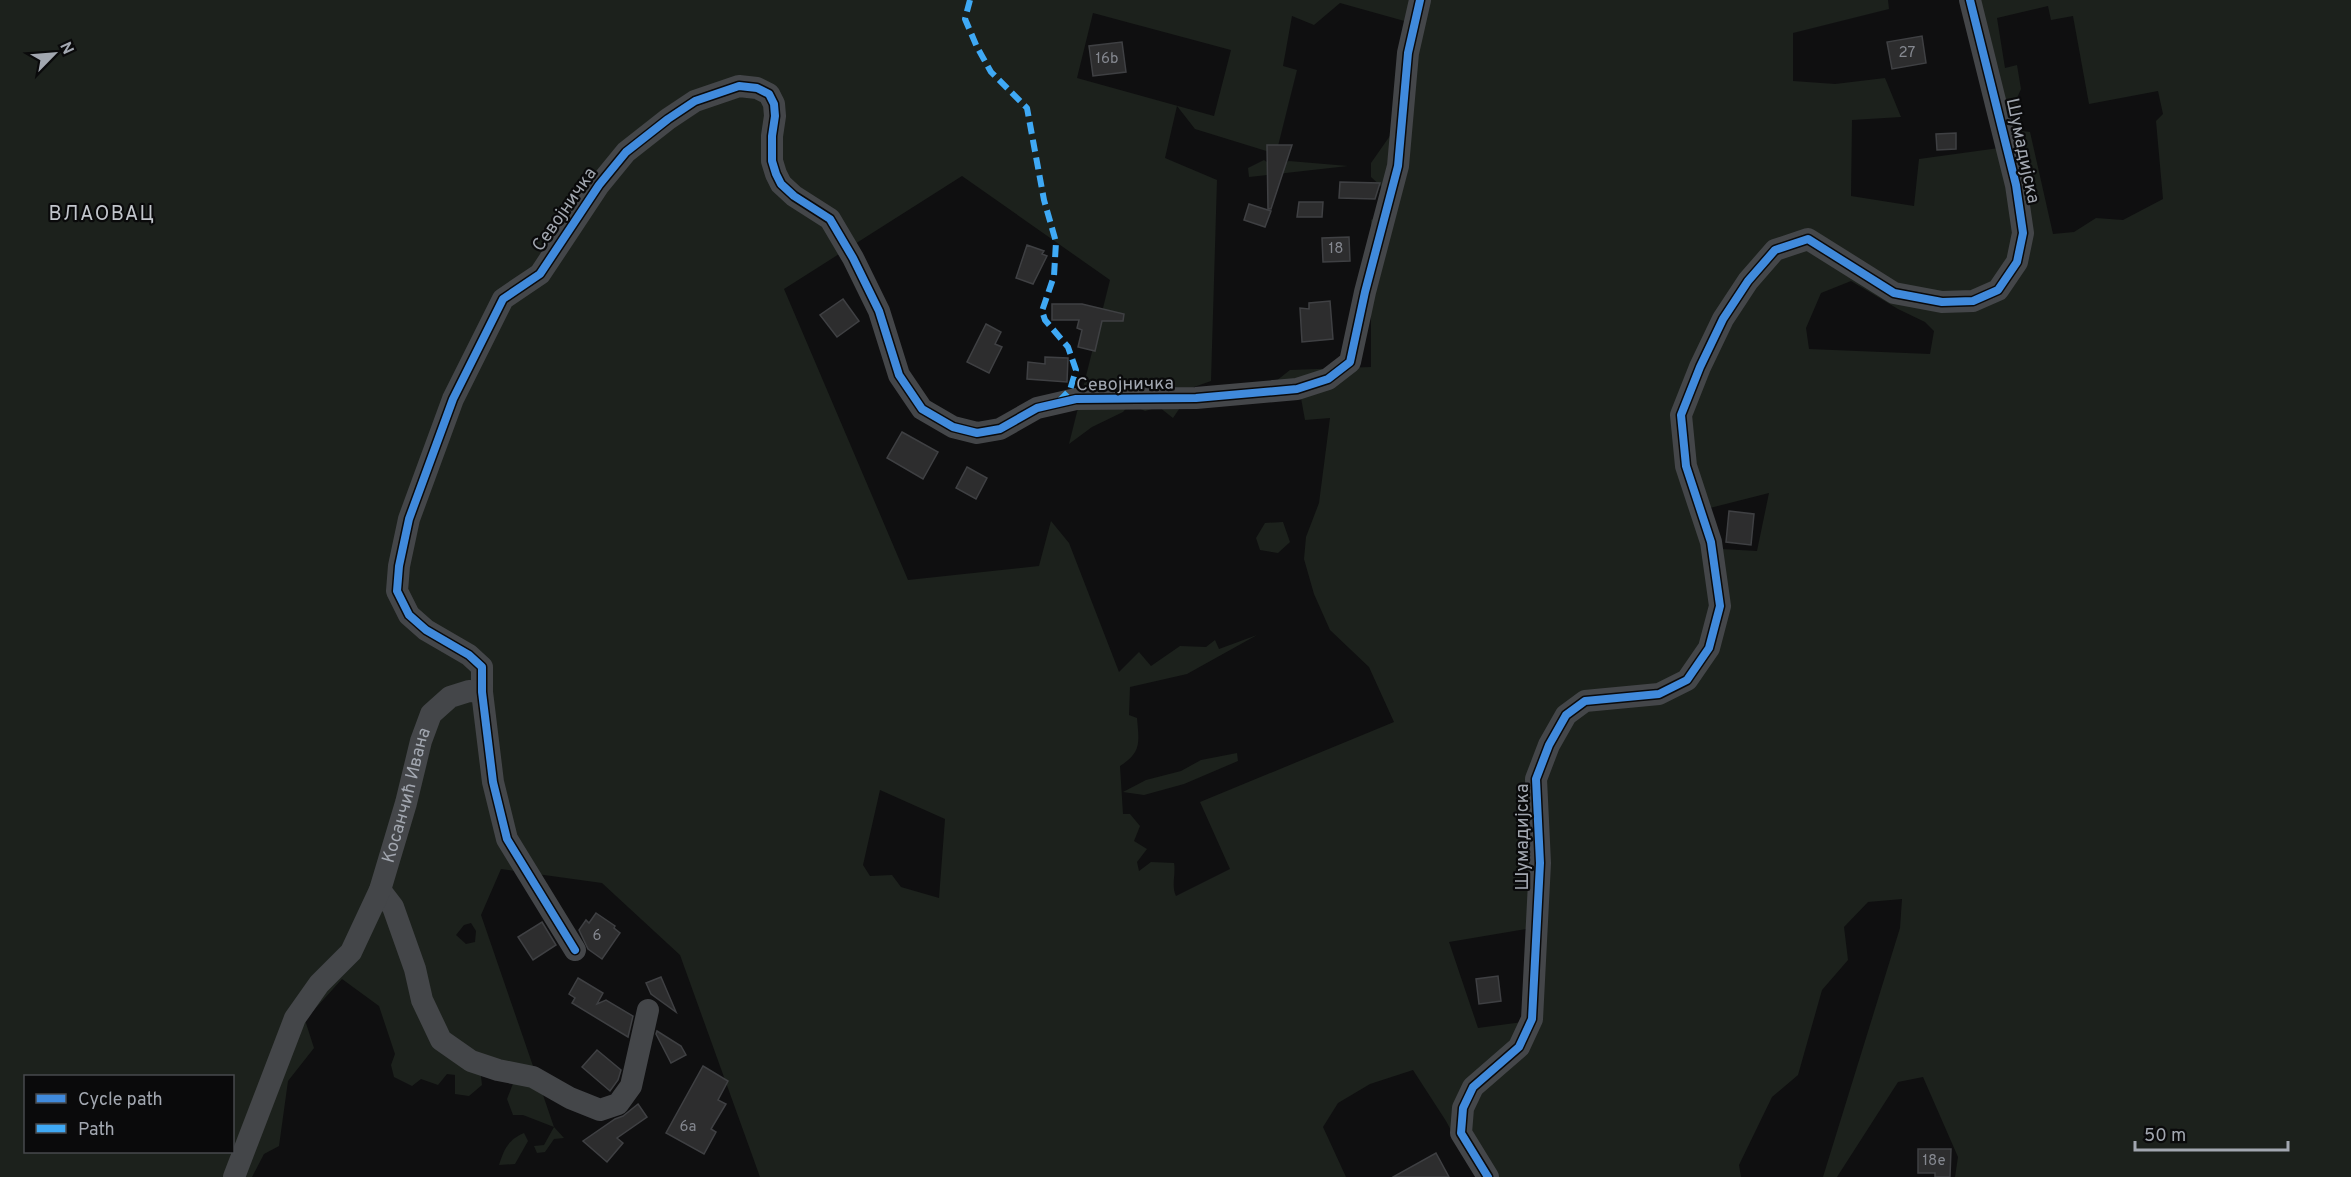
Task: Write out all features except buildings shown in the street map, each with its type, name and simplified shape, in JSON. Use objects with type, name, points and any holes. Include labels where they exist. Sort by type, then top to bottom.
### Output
[{"type":"street","name":"Севојничка","points":[[482,692],[482,667],[469,655],[426,630],[409,615],[397,591],[399,566],[409,519],[453,399],[503,299],[540,274],[599,185],[626,152],[668,119],[695,101],[739,86],[757,88],[769,94],[774,104],[772,162],[776,174],[794,196],[830,219],[853,258],[879,311],[899,375],[922,409],[953,427],[977,433],[1000,429],[1037,408],[1076,399],[1196,398],[1297,389],[1328,379],[1350,362],[1365,292],[1398,166],[1407,53],[1420,0]]},
{"type":"street","name":"Шумадијска","points":[[1488,1177],[1461,1132],[1463,1108],[1473,1087],[1519,1047],[1532,1019],[1540,863],[1536,779],[1549,744],[1566,715],[1585,702],[1659,694],[1687,680],[1709,648],[1720,606],[1711,542],[1686,466],[1681,416],[1700,367],[1723,320],[1748,281],[1775,250],[1808,239],[1894,293],[1942,302],[1973,302],[1998,290],[2017,262],[2023,233],[2016,185],[1970,0]]},
{"type":"street","name":"Косанчић Ивана","points":[[234,1177],[295,1018],[319,984],[351,952],[380,890],[406,803],[421,741],[431,714],[450,697],[469,691],[482,692]]},
{"type":"street","points":[[482,692],[493,782],[507,839],[575,950]]},
{"type":"street","points":[[380,890],[393,907],[415,969],[422,1000],[441,1040],[471,1061],[498,1070],[533,1077],[570,1098],[600,1110],[618,1104],[631,1086],[648,1010]]},
{"type":"shaded area","points":[[0,0],[1888,0],[1889,9],[1793,33],[1793,81],[1835,84],[1885,78],[1901,117],[1852,120],[1851,196],[1914,206],[1919,159],[1999,148],[1965,0],[2351,0],[2351,1177],[1955,1177],[1958,1157],[1923,1077],[1898,1082],[1837,1177],[1823,1177],[1900,928],[1902,899],[1868,902],[1844,927],[1848,960],[1822,990],[1798,1075],[1772,1097],[1739,1165],[1741,1177],[1476,1177],[1446,1121],[1413,1070],[1370,1084],[1338,1103],[1323,1127],[1346,1177],[760,1177],[680,955],[602,883],[501,869],[481,915],[554,1127],[523,1115],[513,1115],[507,1099],[514,1081],[481,1076],[482,1085],[469,1096],[455,1094],[455,1075],[447,1074],[438,1085],[421,1079],[412,1086],[394,1077],[391,1065],[395,1054],[379,1006],[342,979],[305,1020],[314,1048],[288,1081],[279,1146],[264,1154],[252,1177],[0,1177]],"holes":[[[1340,3],[1408,22],[1394,130],[1371,163],[1371,177],[1399,203],[1371,220],[1371,367],[1290,370],[1271,385],[1301,398],[1305,420],[1330,418],[1319,503],[1306,537],[1304,559],[1314,594],[1330,630],[1369,667],[1394,722],[1200,802],[1230,869],[1176,896],[1174,863],[1151,862],[1139,871],[1137,862],[1147,849],[1134,841],[1140,826],[1130,814],[1123,814],[1120,766],[1132,756],[1138,746],[1137,718],[1129,715],[1130,687],[1187,674],[1257,635],[1219,649],[1215,640],[1206,647],[1180,646],[1151,666],[1139,652],[1119,672],[1069,543],[1051,521],[1039,566],[908,580],[784,289],[962,176],[1110,280],[1069,444],[1092,427],[1123,412],[1130,404],[1145,411],[1159,407],[1173,418],[1194,387],[1211,381],[1217,180],[1165,158],[1177,106],[1195,129],[1276,154],[1297,70],[1283,66],[1292,16],[1314,25]],[[2048,6],[2051,20],[2073,16],[2089,104],[2158,91],[2163,114],[2156,121],[2163,199],[2123,220],[2096,218],[2074,232],[2053,234],[2030,132],[2022,131],[2017,98],[2021,89],[2017,65],[2005,68],[1997,18]],[[1093,13],[1231,50],[1214,116],[1077,78]],[[1851,281],[1925,322],[1934,331],[1930,354],[1809,349],[1806,328],[1821,293]],[[1769,493],[1757,551],[1721,549],[1706,509]],[[880,790],[945,819],[939,898],[901,887],[892,875],[870,876],[863,865]],[[471,923],[476,931],[475,942],[466,944],[456,935],[464,925]],[[1526,929],[1523,1022],[1478,1028],[1449,942]]]},
{"type":"shaded area","points":[[1264,160],[1275,168],[1289,161],[1348,166],[1249,177],[1248,168]]},
{"type":"shaded area","points":[[1283,522],[1290,542],[1278,553],[1260,550],[1256,538],[1265,523]]},
{"type":"shaded area","points":[[1237,753],[1238,761],[1184,784],[1144,795],[1123,792],[1146,780],[1181,771],[1201,760]]},
{"type":"shaded area","points":[[554,1127],[564,1138],[554,1139],[545,1152],[537,1153],[534,1146],[544,1145]]},
{"type":"shaded area","points":[[524,1133],[528,1141],[515,1164],[499,1165],[507,1146]]},
{"type":"marked path","points":[[970,0],[965,19],[977,47],[991,72],[1027,108],[1044,200],[1056,242],[1054,276],[1042,311],[1045,320],[1068,347],[1076,370],[1070,390],[1060,400]]},
{"type":"cycle path","points":[[575,950],[507,839],[493,782],[482,692],[482,667],[469,655],[426,630],[409,615],[397,591],[399,566],[409,519],[453,399],[503,299],[540,274],[599,185],[626,152],[695,101],[739,86],[757,88],[769,94],[774,104],[775,116],[772,161],[781,184],[794,196],[830,219],[853,258],[879,311],[899,375],[922,409],[953,427],[977,433],[1000,429],[1037,408],[1076,399],[1196,398],[1297,389],[1328,379],[1350,362],[1365,292],[1398,166],[1408,53],[1420,0]]},
{"type":"cycle path","points":[[1488,1177],[1461,1133],[1463,1108],[1473,1087],[1519,1047],[1532,1019],[1540,863],[1536,779],[1549,745],[1566,715],[1585,701],[1659,694],[1687,680],[1709,648],[1720,606],[1711,542],[1686,466],[1681,415],[1700,367],[1723,319],[1748,281],[1775,250],[1808,239],[1894,293],[1942,302],[1973,301],[1998,290],[2017,262],[2023,233],[2016,185],[1970,0]]},
{"type":"district","name":"ВЛАОВАЦ","points":[[102,215]]}]
